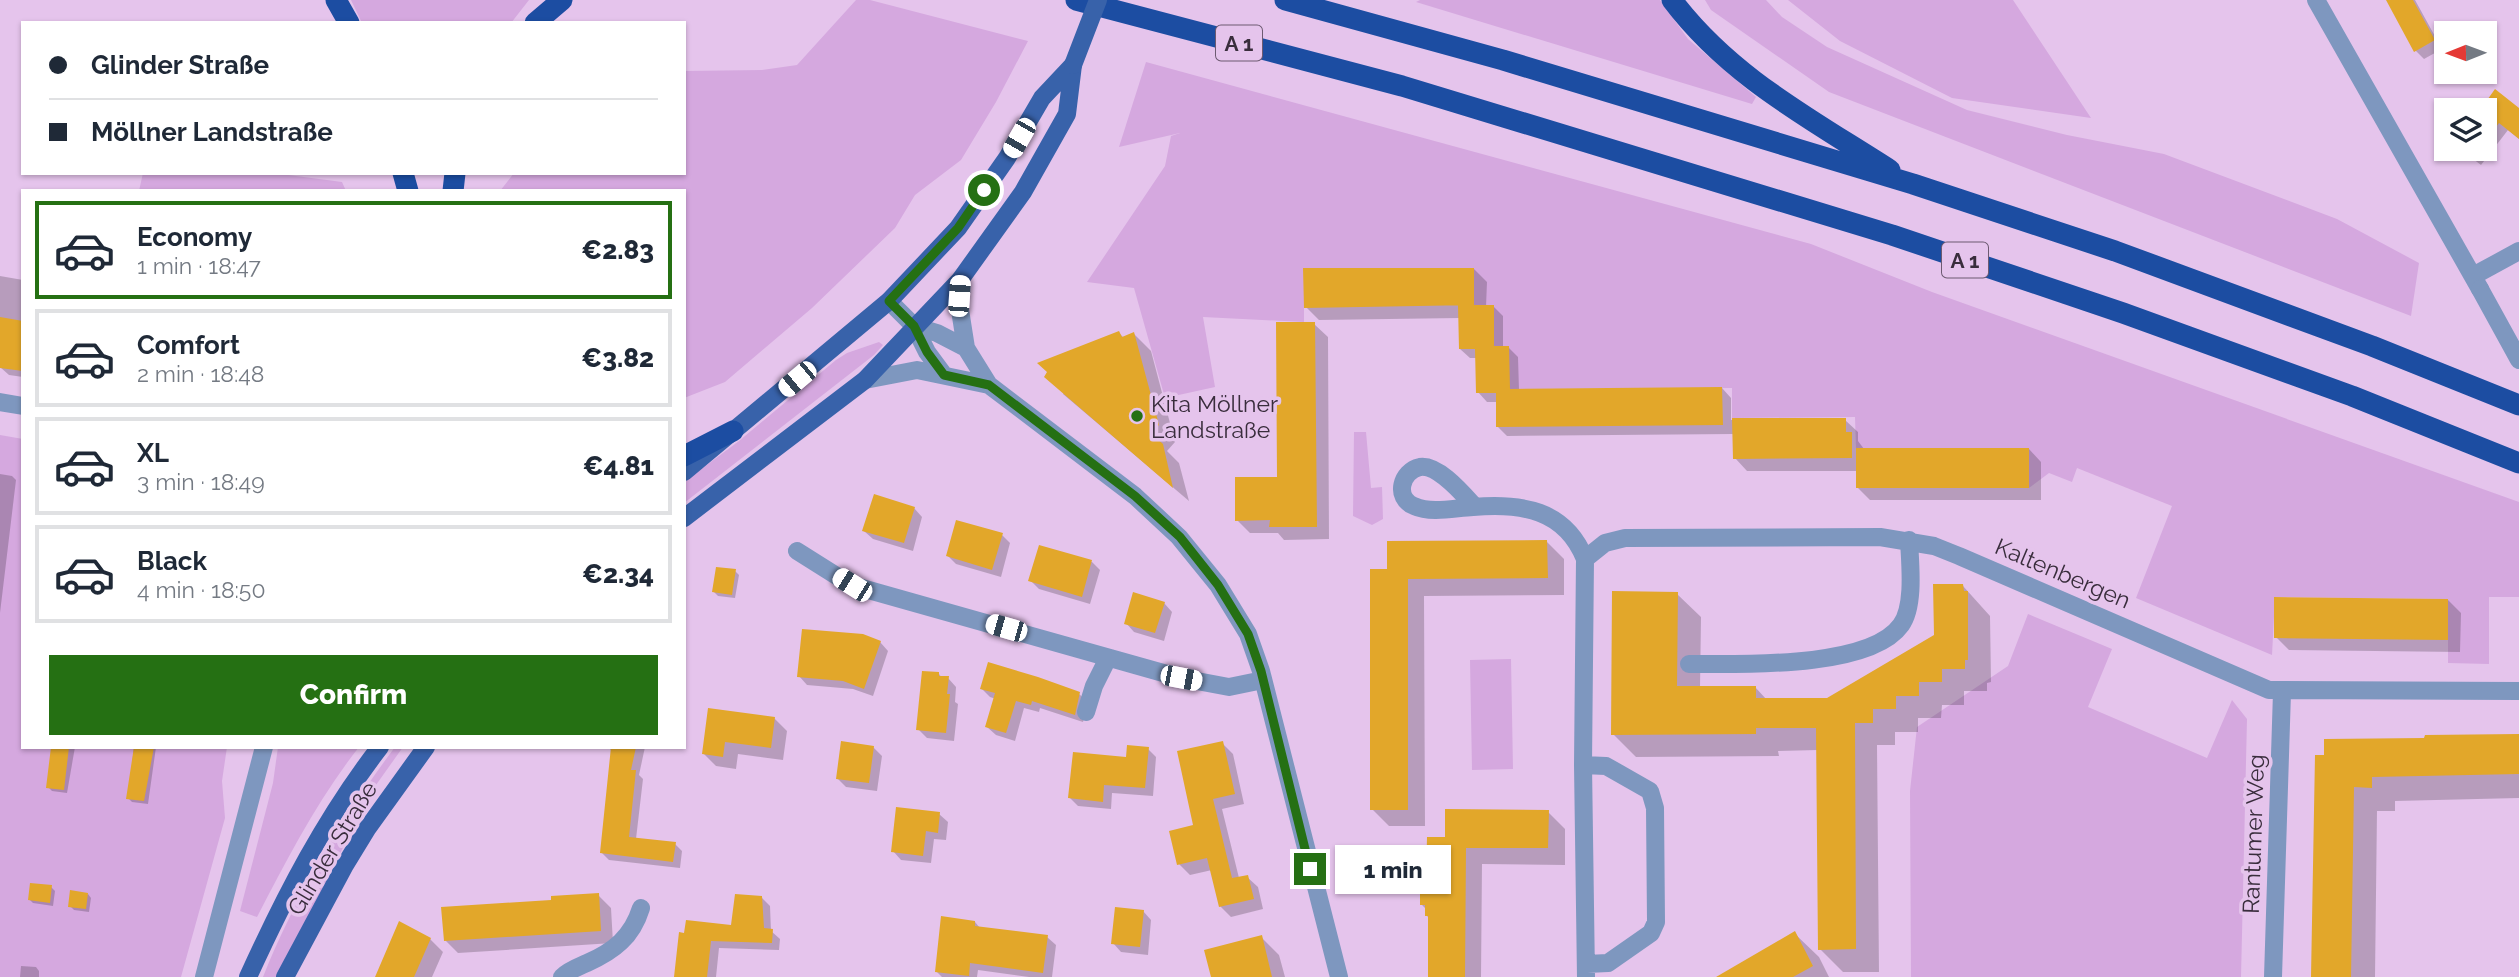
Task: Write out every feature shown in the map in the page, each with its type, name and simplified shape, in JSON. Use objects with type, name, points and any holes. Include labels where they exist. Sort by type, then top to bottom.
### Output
[{"type":"highway","points":[[335,0],[348,21]]},
{"type":"highway","points":[[537,21],[562,0]]},
{"type":"highway","name":"A 1","points":[[1076,0],[1402,86],[1892,235],[2123,313],[2352,396],[2519,463]]},
{"type":"highway","name":"A 1","points":[[1284,0],[1503,60],[1913,184],[2115,251],[2372,345],[2519,405]]},
{"type":"highway","points":[[1672,0],[1703,38],[1757,85],[1913,184]]},
{"type":"highway","points":[[686,455],[733,431]]},
{"type":"main road","points":[[686,516],[865,380],[960,280],[1023,192],[1067,114],[1073,65],[1098,0]]},
{"type":"main road","points":[[686,470],[889,301],[958,228],[1007,158],[1042,98],[1073,65]]},
{"type":"main road","name":"Glinder Straße","points":[[248,977],[303,862],[379,749]]},
{"type":"main road","name":"Glinder Straße","points":[[285,977],[367,829],[425,749]]},
{"type":"street","points":[[2316,0],[2519,360]]},
{"type":"street","points":[[2477,282],[2519,251]]},
{"type":"street","points":[[960,280],[960,310],[966,348],[989,385],[1135,496],[1180,537],[1218,585],[1248,634],[1264,680],[1339,977]]},
{"type":"street","points":[[889,301],[914,326],[927,352],[944,375]]},
{"type":"street","points":[[914,326],[937,333],[966,348]]},
{"type":"street","points":[[865,380],[917,370],[989,385]]},
{"type":"street","points":[[0,402],[21,406]]},
{"type":"street","points":[[1475,506],[1532,509],[1550,517],[1578,541],[1585,559],[1583,765],[1587,970],[1608,963],[1651,933],[1656,922],[1655,808],[1650,791],[1606,766],[1583,765]]},
{"type":"street","name":"Kaltenbergen","points":[[1585,559],[1605,543],[1625,538],[1880,537],[1909,540],[1959,556],[2269,690],[2519,691]]},
{"type":"street","points":[[1689,664],[1756,664],[1841,656],[1891,636],[1903,624],[1912,584],[1909,540]]},
{"type":"street","points":[[797,551],[852,585],[1108,658],[1181,678],[1229,687],[1264,680]]},
{"type":"street","points":[[1086,712],[1094,686],[1108,658]]},
{"type":"street","name":"Rantumer Weg","points":[[2273,977],[2282,692]]},
{"type":"street","points":[[204,977],[263,749]]},
{"type":"street","points":[[562,977],[567,972],[607,954],[635,928],[641,908]]},
{"type":"shaded area","points":[[351,0],[529,0],[513,21],[361,21]]},
{"type":"shaded area","points":[[856,0],[870,0],[1028,41],[961,160],[915,195],[895,228],[812,308],[725,382],[686,397],[686,189],[502,189],[512,175],[686,175],[686,71],[762,70],[797,65]]},
{"type":"shaded area","points":[[1660,0],[1688,39],[1756,97],[1752,104],[1416,2]]},
{"type":"shaded area","points":[[1705,0],[1766,0],[1782,17],[1827,47],[1967,110],[2067,135],[2164,154],[2337,219],[2419,263],[2411,316],[1829,92],[1711,10]]},
{"type":"shaded area","points":[[1788,0],[2013,0],[2091,118],[1952,98],[1840,41]]},
{"type":"shaded area","points":[[1146,62],[1811,244],[1932,292],[2519,502],[2519,597],[2489,597],[2489,664],[2448,663],[2448,599],[2275,597],[2272,655],[2136,598],[2172,506],[2077,468],[2072,482],[2049,473],[2029,488],[2029,448],[1856,448],[1855,417],[1732,418],[1732,388],[1508,389],[1509,346],[1492,346],[1494,305],[1472,305],[1474,268],[1304,268],[1304,322],[1203,317],[1215,387],[1165,398],[1134,288],[1087,282],[1165,166],[1171,136],[1180,133],[1119,147]]},
{"type":"shaded area","points":[[143,175],[288,175],[342,182],[345,189],[139,189]]},
{"type":"shaded area","points":[[879,342],[883,345],[874,355],[686,501],[686,481],[847,353]]},
{"type":"shaded area","points":[[1354,432],[1366,432],[1371,488],[1382,487],[1383,519],[1372,525],[1353,516]]},
{"type":"shaded area","points":[[0,435],[21,439],[21,749],[227,749],[222,781],[225,818],[181,977],[0,977]]},
{"type":"shaded area","points":[[2028,614],[2112,649],[2088,707],[2207,758],[2232,700],[2247,719],[2241,977],[1911,977],[1910,791],[1917,727],[2008,666]]},
{"type":"shaded area","points":[[1511,659],[1513,769],[1472,770],[1470,660]]},
{"type":"shaded area","points":[[278,749],[358,749],[317,808],[257,917],[240,911],[273,783]]},
{"type":"shaded area","points":[[394,749],[402,749],[371,792],[278,977],[263,977],[305,887],[357,801]]},
{"type":"building","points":[[2386,0],[2413,0],[2434,38],[2414,52]]},
{"type":"building","points":[[2495,89],[2519,108],[2519,139],[2499,123],[2497,126],[2497,98],[2489,98]]},
{"type":"building","points":[[1303,268],[1474,268],[1474,305],[1304,308]]},
{"type":"building","points":[[1458,305],[1494,305],[1494,346],[1509,346],[1510,389],[1722,387],[1723,425],[1496,427],[1496,393],[1476,393],[1475,349],[1459,349]]},
{"type":"building","points":[[0,317],[21,321],[21,371],[0,368]]},
{"type":"building","points":[[1276,322],[1315,322],[1317,527],[1269,527],[1270,520],[1235,521],[1235,477],[1277,477]]},
{"type":"building","points":[[1119,331],[1122,337],[1134,332],[1159,425],[1151,433],[1163,444],[1173,488],[1044,377],[1047,372],[1037,363]]},
{"type":"building","points":[[1732,418],[1846,418],[1846,432],[1852,432],[1852,458],[1733,459]]},
{"type":"building","points":[[1856,448],[2029,448],[2029,488],[1856,488]]},
{"type":"building","points":[[874,494],[915,507],[904,543],[862,531]]},
{"type":"building","points":[[956,520],[1003,533],[992,570],[946,556]]},
{"type":"building","points":[[1547,540],[1548,578],[1408,579],[1408,810],[1370,810],[1370,569],[1387,569],[1387,541]]},
{"type":"building","points":[[1039,545],[1092,560],[1082,597],[1028,581]]},
{"type":"building","points":[[716,567],[736,569],[732,595],[712,592]]},
{"type":"building","points":[[1933,584],[1963,584],[1964,591],[1968,591],[1968,660],[1965,660],[1965,669],[1942,669],[1942,682],[1919,682],[1919,696],[1896,696],[1896,709],[1873,709],[1873,723],[1855,723],[1856,949],[1818,950],[1816,728],[1756,728],[1756,734],[1611,735],[1612,591],[1678,592],[1677,686],[1756,686],[1756,698],[1827,698],[1934,635]]},
{"type":"building","points":[[1133,592],[1165,602],[1155,633],[1124,624]]},
{"type":"building","points":[[2274,597],[2448,599],[2448,640],[2274,638]]},
{"type":"building","points":[[802,629],[863,634],[881,641],[864,689],[843,681],[797,677]]},
{"type":"building","points":[[988,662],[1080,692],[1075,715],[1032,701],[1031,705],[1016,701],[1006,733],[985,727],[995,693],[980,689]]},
{"type":"building","points":[[922,671],[939,672],[939,676],[949,676],[946,733],[916,730]]},
{"type":"building","points":[[708,708],[775,717],[771,748],[725,742],[723,757],[702,754]]},
{"type":"building","points":[[2519,734],[2519,774],[2372,777],[2372,788],[2354,787],[2351,977],[2311,977],[2315,755],[2324,755],[2324,739]]},
{"type":"building","points":[[841,741],[874,746],[869,783],[836,779]]},
{"type":"building","points":[[1223,741],[1235,794],[1213,799],[1232,878],[1248,875],[1254,899],[1219,907],[1207,858],[1177,865],[1169,831],[1193,825],[1177,751]]},
{"type":"building","points":[[1127,745],[1149,747],[1145,788],[1104,785],[1103,802],[1068,798],[1073,752],[1126,757]]},
{"type":"building","points":[[51,749],[69,749],[64,790],[46,788]]},
{"type":"building","points":[[134,749],[154,749],[144,801],[126,799]]},
{"type":"building","points":[[611,749],[636,749],[631,770],[636,770],[629,837],[676,842],[673,862],[600,853]]},
{"type":"building","points":[[896,807],[940,812],[938,833],[926,831],[923,856],[891,852]]},
{"type":"building","points":[[1445,809],[1549,810],[1548,848],[1466,848],[1465,977],[1428,977],[1428,916],[1425,916],[1425,905],[1420,905],[1420,879],[1426,879],[1427,837],[1445,837]]},
{"type":"building","points":[[30,883],[52,885],[50,903],[28,900]]},
{"type":"building","points":[[70,890],[88,893],[86,909],[68,907]]},
{"type":"building","points":[[599,893],[601,931],[444,941],[441,907],[551,900],[551,896]]},
{"type":"building","points":[[735,894],[762,896],[764,928],[773,929],[772,943],[711,941],[707,977],[674,977],[679,932],[684,933],[686,920],[731,925]]},
{"type":"building","points":[[1115,907],[1144,910],[1140,947],[1111,944]]},
{"type":"building","points":[[941,916],[975,921],[975,926],[1048,935],[1043,973],[970,963],[969,976],[935,972]]},
{"type":"building","points":[[399,921],[431,938],[414,977],[375,977]]},
{"type":"building","points":[[1795,931],[1813,966],[1793,977],[1716,977]]},
{"type":"building","points":[[1262,935],[1272,977],[1211,977],[1204,950]]},
{"type":"place","name":"Kita Möllner Landstraße","points":[[1137,416]]},
{"type":"route","points":[[984,190],[958,228],[889,301],[914,326],[927,352],[944,375],[989,385],[1135,496],[1180,537],[1218,585],[1248,634],[1261,671],[1310,869]]}]
